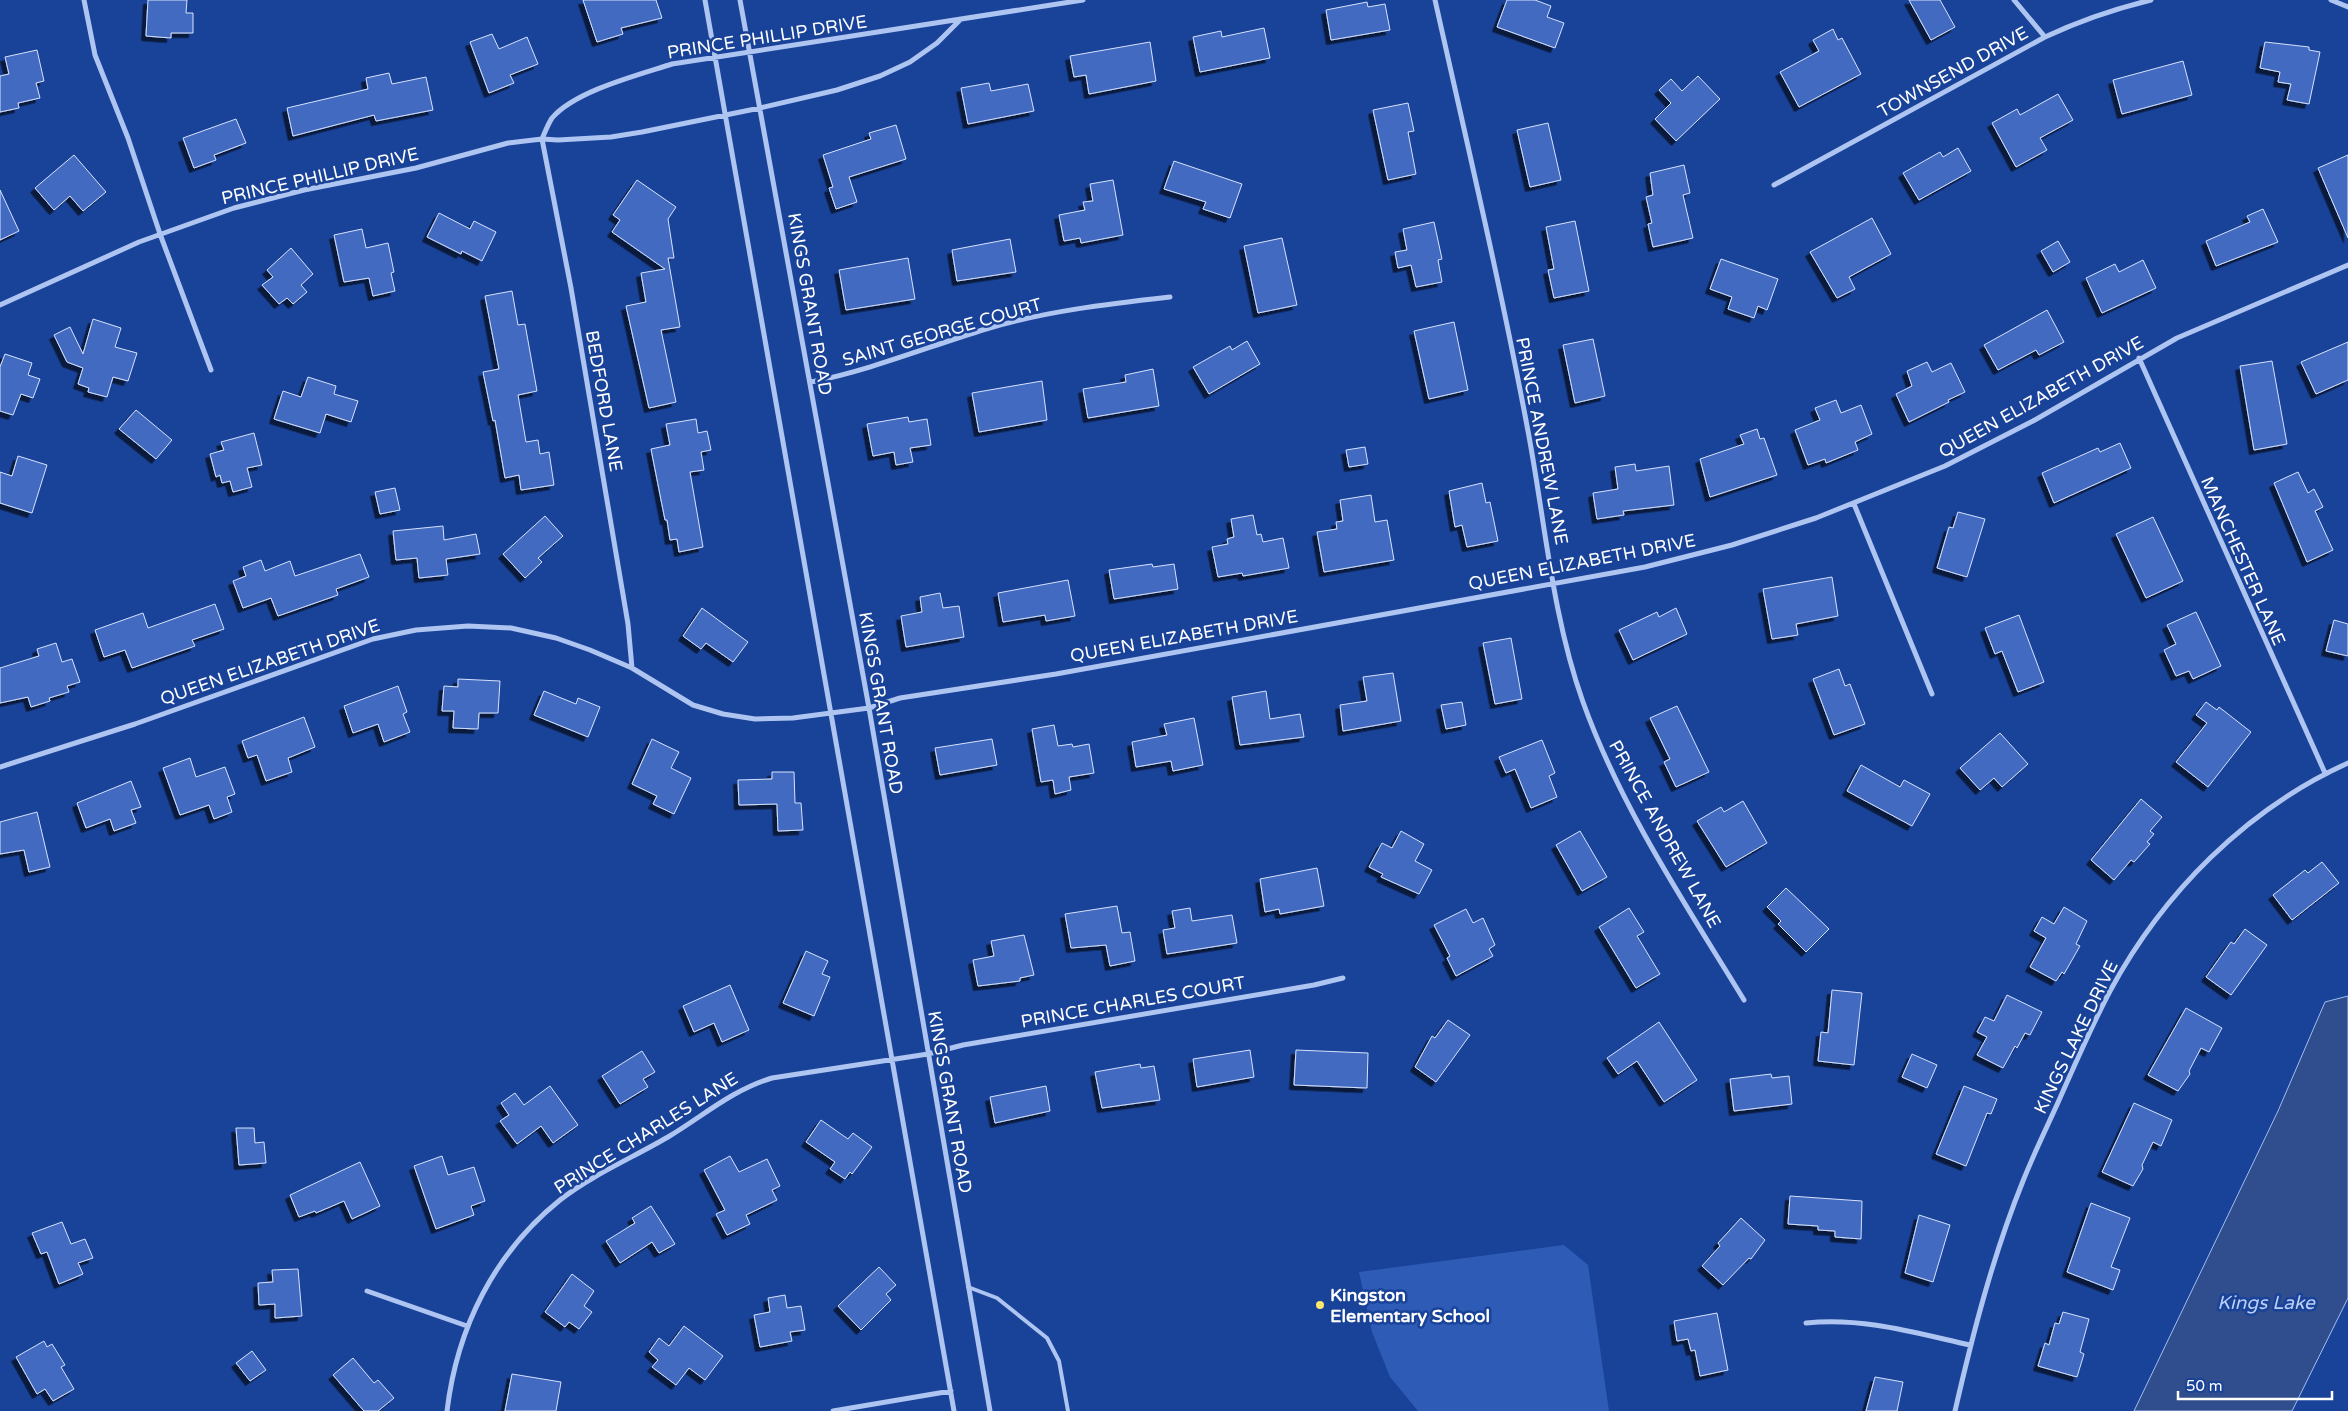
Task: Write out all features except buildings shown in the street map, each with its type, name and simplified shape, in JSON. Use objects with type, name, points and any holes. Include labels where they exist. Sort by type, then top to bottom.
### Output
[{"type":"street","points":[[84,0],[95,55],[128,138],[160,234],[211,370]]},
{"type":"street","points":[[705,0],[954,1411]]},
{"type":"street","name":"KINGS GRANT ROAD","points":[[740,0],[811,382],[990,1411]]},
{"type":"street","name":"PRINCE PHILLIP DRIVE","points":[[542,139],[551,119],[562,108],[580,97],[624,79],[672,64],[1083,0]]},
{"type":"street","name":"PRINCE ANDREW LANE","points":[[1435,0],[1528,430],[1554,584],[1571,661],[1582,699],[1603,754],[1634,813],[1744,1000]]},
{"type":"street","points":[[2014,0],[2045,37]]},
{"type":"street","name":"TOWNSEND DRIVE","points":[[1774,185],[2045,37],[2101,14],[2151,0]]},
{"type":"street","points":[[2331,0],[2348,8]]},
{"type":"street","name":"PRINCE PHILLIP DRIVE","points":[[0,305],[160,234],[234,208],[304,190],[416,168],[508,143],[542,139],[558,140],[611,136],[726,115],[837,90],[880,76],[917,57],[937,43],[960,20]]},
{"type":"street","name":"BEDFORD LANE","points":[[542,139],[573,298],[628,624],[632,668]]},
{"type":"street","name":"QUEEN ELIZABETH DRIVE","points":[[0,767],[135,724],[373,639],[416,630],[468,626],[511,628],[556,638],[632,668],[693,704],[723,714],[755,719],[831,714],[868,708],[900,698],[1056,674],[1644,567],[1732,544],[1854,504],[1945,466],[2024,426],[2138,358],[2177,338],[2348,264]]},
{"type":"street","name":"SAINT GEORGE COURT","points":[[811,382],[847,375],[987,329],[1043,315],[1099,305],[1170,297]]},
{"type":"street","name":"MANCHESTER LANE","points":[[2138,358],[2325,773]]},
{"type":"street","points":[[1854,504],[1932,694]]},
{"type":"street","name":"KINGS LAKE DRIVE","points":[[1955,1411],[1970,1344],[1994,1264],[2023,1180],[2102,1007],[2138,945],[2170,902],[2205,863],[2250,822],[2286,796],[2325,773],[2348,763]]},
{"type":"street","name":"PRINCE CHARLES COURT","points":[[928,1054],[962,1045],[1343,978]]},
{"type":"street","name":"PRINCE CHARLES LANE","points":[[447,1411],[451,1380],[467,1326],[490,1280],[507,1254],[546,1212],[592,1178],[668,1136],[728,1096],[752,1084],[772,1078],[928,1054]]},
{"type":"street","points":[[367,1291],[467,1326]]},
{"type":"street","points":[[1806,1323],[1834,1320],[1863,1322],[1970,1344]]},
{"type":"street","points":[[833,1411],[951,1391]]},
{"type":"lane","points":[[968,1287],[997,1298],[1047,1338],[1056,1351],[1068,1411]]},
{"type":"shaded area","points":[[1564,1245],[1588,1265],[1609,1411],[1418,1411],[1390,1377],[1372,1332],[1359,1272]]},
{"type":"water","name":"Kings Lake","points":[[2348,996],[2348,1298],[2292,1411],[2134,1411],[2278,1111],[2325,1002]]},
{"type":"place","name":"Kingston Elementary School","points":[[1320,1305]]}]
